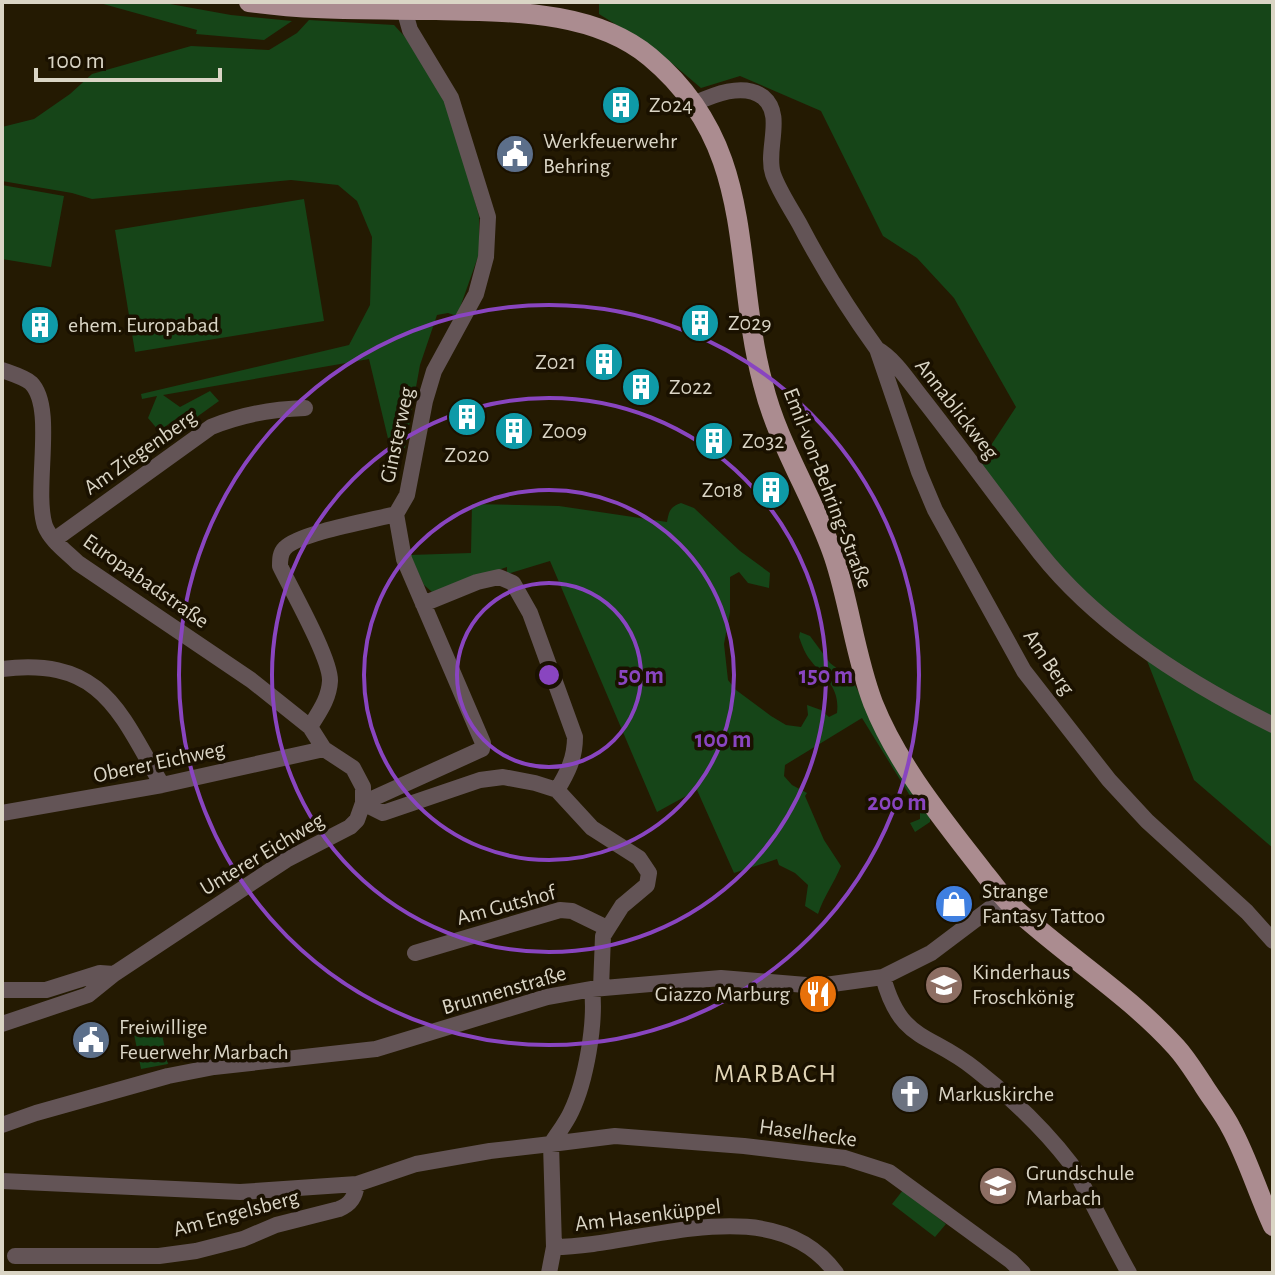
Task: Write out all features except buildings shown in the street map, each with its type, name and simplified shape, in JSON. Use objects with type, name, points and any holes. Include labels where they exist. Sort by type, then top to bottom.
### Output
[{"type":"main road","name":"Emil-von-Behring-Straße","points":[[249,2],[309,7],[537,14],[611,34],[646,54],[672,78],[693,104],[728,170],[745,266],[755,351],[764,390],[833,553],[850,611],[864,679],[874,705],[899,751],[944,820],[1004,898],[1132,1004],[1179,1050],[1230,1126],[1273,1226]]},
{"type":"street","name":"Ginsterweg","points":[[363,803],[482,749],[483,743],[404,559],[396,514],[407,495],[425,401],[434,371],[476,294],[486,257],[488,217],[451,98],[410,30],[404,9]]},
{"type":"street","name":"Annablickweg","points":[[693,104],[717,94],[741,90],[755,92],[766,100],[774,117],[770,151],[773,174],[828,277],[877,349],[904,377],[1040,553],[1076,594],[1125,635],[1196,682],[1273,725]]},
{"type":"street","name":"Am Berg","points":[[877,349],[935,510],[1024,671],[1128,800],[1247,912],[1273,941]]},
{"type":"street","name":"Europabadstraße","points":[[2,370],[31,383],[41,403],[43,445],[39,486],[46,528],[54,540],[78,563],[251,680],[310,727],[324,749]]},
{"type":"street","name":"Am Ziegenberg","points":[[54,540],[211,427],[271,409],[305,408]]},
{"type":"street","points":[[310,727],[326,702],[331,678],[280,566],[282,551],[303,539],[396,514]]},
{"type":"street","points":[[423,604],[499,577],[513,583],[530,613],[575,737],[575,751],[568,772],[557,790]]},
{"type":"street","points":[[2,669],[39,667],[62,672],[92,685],[121,711],[162,785]]},
{"type":"street","points":[[324,749],[353,768],[363,787],[363,803],[383,813],[458,786],[503,777],[557,790],[592,828],[639,858],[649,873],[647,885],[622,906],[607,928],[585,1066],[572,1110],[551,1144]]},
{"type":"street","name":"Oberer Eichweg","points":[[2,813],[162,785],[324,749]]},
{"type":"street","name":"Unterer Eichweg","points":[[2,1024],[88,995],[114,974],[286,860],[350,827],[357,820],[363,803]]},
{"type":"street","name":"Brunnenstraße","points":[[2,1125],[168,1076],[214,1067],[376,1049],[547,997],[597,989],[721,978],[818,986],[883,977],[931,953],[1004,898]]},
{"type":"street","name":"Am Gutshof","points":[[415,953],[560,910],[572,911],[607,928]]},
{"type":"street","name":"Unterer Eichweg","points":[[2,990],[46,990],[100,973],[114,974]]},
{"type":"street","points":[[883,977],[889,998],[906,1025],[986,1078],[1011,1099],[1072,1165],[1129,1273]]},
{"type":"street","name":"Haselhecke","points":[[551,1144],[615,1136],[845,1158],[889,1172],[915,1188],[1023,1273]]},
{"type":"street","name":"Am Engelsberg","points":[[2,1181],[240,1192],[357,1184],[416,1164],[551,1144]]},
{"type":"street","name":"Am Hasenküppel","points":[[551,1144],[554,1247],[585,1247],[727,1225],[753,1227],[795,1238],[808,1245],[836,1273]]},
{"type":"street","name":"Am Engelsberg","points":[[15,1256],[159,1256],[196,1251],[243,1239],[276,1225],[339,1209],[355,1196],[357,1184]]},
{"type":"street","points":[[549,1273],[554,1247]]},
{"type":"green space","points":[[96,2],[159,2],[231,15],[292,21],[264,40],[196,34],[197,30]]},
{"type":"green space","points":[[599,2],[1273,2],[1273,848],[1194,780],[1144,653],[1080,590],[978,465],[1016,407],[954,298],[917,258],[883,236],[821,111],[740,76],[701,88],[655,49],[599,14]]},
{"type":"green space","points":[[309,20],[394,25],[406,38],[446,99],[479,216],[479,254],[457,316],[448,313],[437,315],[420,365],[405,448],[391,451],[369,359],[163,395],[180,407],[210,391],[219,401],[194,419],[187,411],[159,431],[148,418],[157,396],[142,399],[141,394],[349,345],[370,305],[372,237],[357,201],[338,185],[291,180],[92,199],[2,181],[2,127],[34,119],[92,74],[191,46],[269,50],[297,33]]},
{"type":"green space","points":[[2,185],[64,196],[51,267],[2,259]]},
{"type":"green space","points":[[304,199],[324,321],[135,352],[115,230]]},
{"type":"green space","points":[[681,503],[694,508],[740,551],[770,573],[769,588],[748,583],[739,572],[730,577],[730,612],[724,644],[728,680],[736,690],[786,725],[801,727],[808,715],[807,705],[829,717],[837,713],[834,690],[809,658],[799,637],[800,632],[810,636],[830,663],[852,680],[930,817],[930,822],[915,832],[910,823],[920,819],[920,812],[862,718],[785,765],[784,776],[792,785],[807,793],[805,796],[824,840],[841,866],[818,914],[805,906],[808,885],[795,873],[779,865],[777,859],[734,873],[697,790],[657,812],[550,561],[507,574],[507,567],[432,592],[424,585],[410,555],[471,553],[472,504],[559,506],[667,522],[671,510]]},
{"type":"green space","points":[[160,1024],[168,1064],[141,1069],[133,1029]]},
{"type":"green space","points":[[903,1190],[946,1224],[935,1237],[892,1204]]},
{"type":"place","name":"Z024","points":[[621,105]]},
{"type":"place","name":"Werkfeuerwehr Behring","points":[[515,154]]},
{"type":"place","name":"Z029","points":[[700,323]]},
{"type":"place","name":"ehem. Europabad","points":[[40,325]]},
{"type":"place","name":"Z021","points":[[604,362]]},
{"type":"place","name":"Z022","points":[[641,387]]},
{"type":"place","name":"Z020","points":[[467,417]]},
{"type":"place","name":"Z009","points":[[514,431]]},
{"type":"place","name":"Z032","points":[[714,441]]},
{"type":"place","name":"Z018","points":[[771,490]]},
{"type":"place","name":"Strange Fantasy Tattoo","points":[[954,904]]},
{"type":"place","name":"Kinderhaus Froschkönig","points":[[944,985]]},
{"type":"place","name":"Giazzo Marburg","points":[[818,994]]},
{"type":"place","name":"Freiwillige Feuerwehr Marbach","points":[[91,1040]]},
{"type":"place","name":"Markuskirche","points":[[910,1094]]},
{"type":"place","name":"Grundschule Marbach","points":[[998,1186]]},
{"type":"district","name":"MARBACH","points":[[776,1074]]}]
